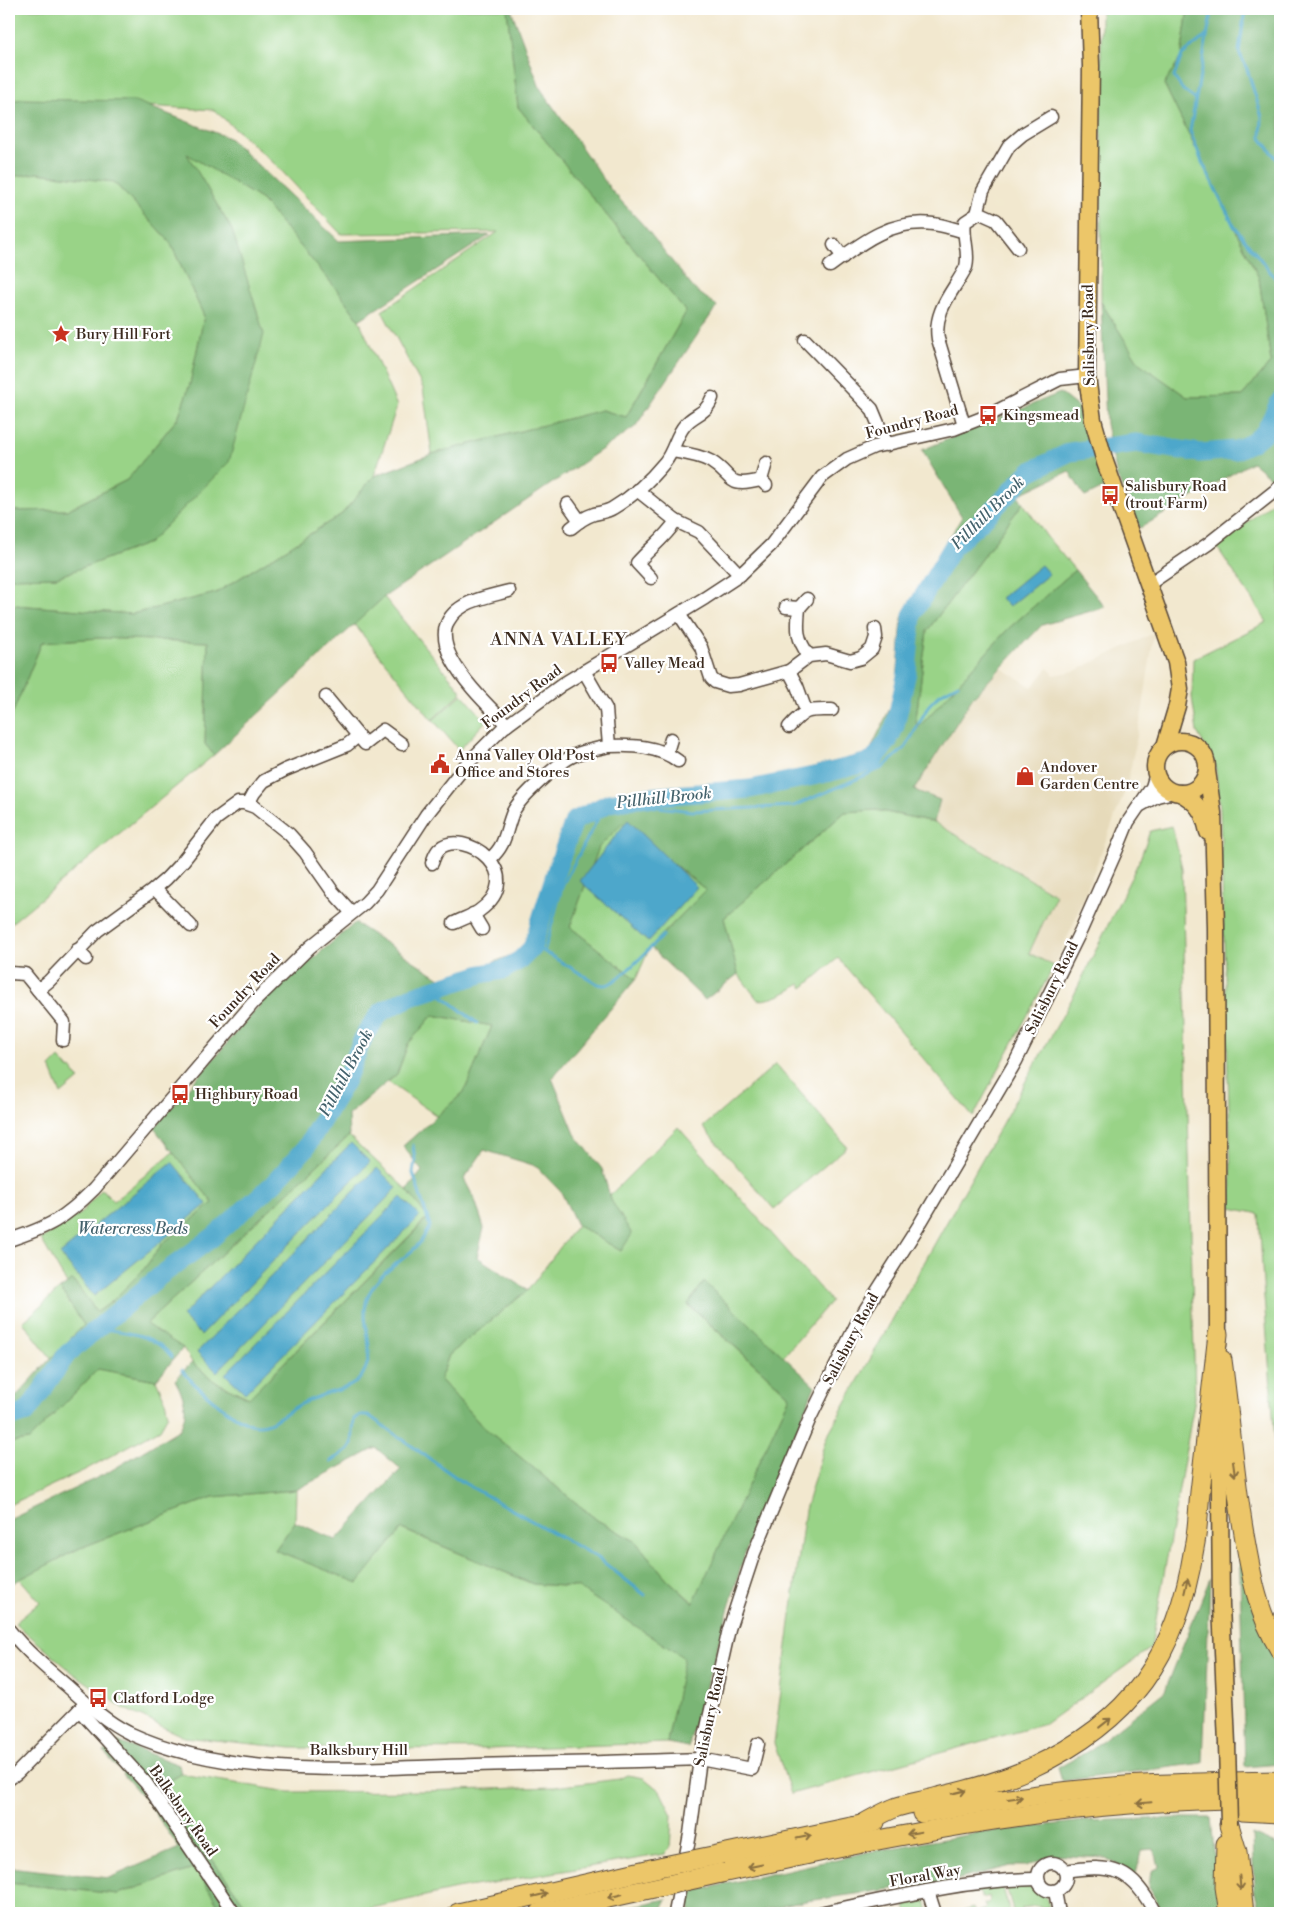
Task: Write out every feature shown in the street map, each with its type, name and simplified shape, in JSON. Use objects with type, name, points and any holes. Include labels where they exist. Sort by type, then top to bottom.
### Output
[{"type":"highway","points":[[1218,1334],[1233,1462],[1250,1569],[1259,1604],[1280,1650]]},
{"type":"highway","points":[[863,1824],[896,1807],[965,1791],[1030,1769],[1059,1754],[1110,1720],[1144,1682],[1161,1656],[1181,1608],[1193,1556],[1218,1334]]},
{"type":"highway","points":[[540,1913],[663,1886],[722,1864],[863,1824],[969,1805],[1123,1786],[1280,1781]]},
{"type":"highway","points":[[458,1913],[664,1866],[722,1864],[967,1824],[1077,1809],[1168,1801],[1280,1799]]},
{"type":"highway","points":[[1168,1801],[1198,1809],[1280,1813]]},
{"type":"highway","points":[[1229,1825],[1231,1852],[1244,1913]]},
{"type":"highway","points":[[1229,1913],[1225,1888],[1231,1852]]},
{"type":"main road","name":"Salisbury Road","points":[[1089,9],[1091,66],[1087,376],[1093,420],[1105,462],[1176,662],[1180,689],[1165,746]]},
{"type":"main road","name":"Salisbury Road","points":[[1177,706],[1183,730],[1194,744]]},
{"type":"main road","points":[[1213,851],[1201,810],[1190,798],[1166,788],[1156,774],[1157,758],[1165,746],[1179,741],[1194,744],[1204,756],[1214,813],[1221,1605],[1229,1825]]},
{"type":"main road","points":[[1177,792],[1194,789],[1200,784],[1207,772]]},
{"type":"street","points":[[964,425],[937,331],[940,312],[966,267],[968,251],[963,231],[965,222],[974,218],[978,212],[983,191],[1009,146],[1022,134],[1051,116]]},
{"type":"street","points":[[978,212],[996,220],[1018,248]]},
{"type":"street","points":[[830,266],[870,237],[903,225],[934,224],[963,231]]},
{"type":"street","points":[[834,245],[842,256]]},
{"type":"street","points":[[805,340],[872,409],[887,444]]},
{"type":"street","name":"Foundry Road","points":[[9,1240],[44,1228],[64,1216],[85,1198],[115,1166],[252,1003],[310,948],[378,890],[417,828],[465,766],[507,725],[541,699],[584,671],[740,575],[770,545],[822,477],[835,466],[860,452],[887,444],[944,432],[964,425],[987,416],[1060,379],[1087,376]]},
{"type":"street","points":[[568,504],[576,524],[594,514],[612,509],[637,490],[672,452],[682,428],[709,407],[712,398]]},
{"type":"street","points":[[672,452],[705,459],[740,484],[763,482],[766,463]]},
{"type":"street","points":[[1149,584],[1208,544],[1280,487]]},
{"type":"street","points":[[637,490],[676,521],[699,532],[740,575]]},
{"type":"street","points":[[651,578],[632,563],[664,537],[676,521]]},
{"type":"street","points":[[507,725],[463,676],[446,647],[443,635],[446,623],[454,612],[492,589],[509,591]]},
{"type":"street","points":[[786,607],[803,604],[797,628],[799,640],[808,656]]},
{"type":"street","points":[[679,614],[701,647],[708,671],[716,682],[728,686],[739,685],[789,671],[808,656],[826,654],[850,661],[877,652],[875,629]]},
{"type":"street","points":[[584,671],[606,710],[609,746]]},
{"type":"street","points":[[789,671],[806,711]]},
{"type":"street","points":[[326,697],[365,744],[383,730],[402,744]]},
{"type":"street","points":[[789,727],[801,713],[806,711],[832,710]]},
{"type":"street","points":[[248,804],[264,781],[346,745],[358,736]]},
{"type":"street","points":[[667,752],[671,739]]},
{"type":"street","points":[[490,859],[504,843],[517,806],[557,766],[575,754],[609,746],[649,748],[667,752],[678,761]]},
{"type":"street","name":"Salisbury Road","points":[[675,1913],[690,1834],[700,1759],[729,1629],[754,1553],[810,1418],[858,1321],[918,1227],[1016,1061],[1081,930],[1128,822],[1136,807],[1152,787],[1156,774]]},
{"type":"street","points":[[1136,807],[1158,796],[1177,792]]},
{"type":"street","points":[[38,990],[82,954],[105,924],[155,889],[183,861],[216,819],[238,803],[248,804],[262,812],[298,843],[333,892],[352,912]]},
{"type":"street","points":[[432,863],[440,843],[457,843],[490,859],[497,874],[498,887],[485,906],[454,923]]},
{"type":"street","points":[[155,889],[176,920],[191,926]]},
{"type":"street","points":[[473,914],[482,929]]},
{"type":"street","points":[[10,973],[24,974],[64,1022],[63,1040]]},
{"type":"street","name":"Balksbury Hill","points":[[9,1630],[24,1649],[82,1706],[129,1732],[162,1745],[228,1762],[282,1766],[373,1767],[700,1759],[752,1769],[758,1744]]},
{"type":"street","points":[[9,1779],[82,1706]]},
{"type":"street","name":"Balksbury Road","points":[[82,1706],[146,1782],[234,1913]]},
{"type":"street","points":[[1056,1863],[1065,1871],[1066,1878],[1064,1885],[1055,1891],[1045,1890],[1037,1878],[1039,1870],[1047,1864],[1056,1863]]},
{"type":"street","points":[[1065,1871],[1097,1867],[1114,1869],[1134,1881],[1155,1913]]},
{"type":"street","name":"Floral Way","points":[[820,1913],[928,1891],[1002,1879],[1037,1878]]},
{"type":"street","points":[[928,1891],[935,1913]]},
{"type":"street","points":[[1055,1891],[1059,1913]]},
{"type":"shaded area","points":[[1154,633],[1143,707],[1127,786],[1071,930],[1054,966],[1029,953],[1056,894],[934,822],[939,800],[914,790],[973,697],[1000,667],[1032,687],[1048,668],[1054,675],[1075,671]]},
{"type":"green space","points":[[9,9],[507,9],[518,107],[686,312],[626,417],[602,410],[432,454],[423,388],[382,311],[498,232],[341,234],[277,166],[214,110],[23,99],[9,101]]},
{"type":"green space","points":[[507,9],[511,9],[540,88],[611,190],[645,227],[694,289],[717,306],[635,427],[384,597],[214,755],[205,744],[208,642],[99,638],[42,642],[9,722],[9,617],[14,605],[132,614],[216,593],[342,514],[374,476],[432,454],[602,410],[626,417],[686,312],[518,107]]},
{"type":"green space","points":[[1101,9],[1188,9],[1181,57],[1164,84],[1259,278],[1271,362],[1242,396],[1187,397],[1139,363],[1101,302]]},
{"type":"green space","points":[[1188,9],[1280,9],[1280,486],[1252,462],[1140,528],[1117,476],[1106,424],[1101,302],[1139,363],[1187,397],[1242,396],[1271,362],[1259,278],[1164,84],[1181,57]]},
{"type":"green space","points":[[23,99],[135,101],[229,138],[339,241],[490,235],[359,320],[338,291],[262,200],[187,154],[232,230],[264,334],[229,462],[149,543],[57,577],[9,578],[9,511],[67,510],[127,480],[178,418],[190,384],[204,316],[170,242],[114,182],[37,173],[9,177],[9,101]]},
{"type":"green space","points":[[186,153],[262,200],[338,291],[359,320],[397,406],[374,476],[342,514],[216,593],[132,614],[15,605],[9,617],[9,578],[57,577],[149,543],[232,230]]},
{"type":"green space","points":[[37,173],[114,182],[170,242],[204,316],[190,384],[178,418],[127,480],[67,510],[9,511],[9,177]]},
{"type":"green space","points":[[1060,393],[1085,413],[1109,485],[1085,497],[1069,471],[1018,495],[1023,503],[927,631],[916,718],[917,729],[1008,629],[1075,570],[1105,607],[1042,625],[973,697],[914,790],[940,800],[934,822],[876,810],[845,812],[724,918],[738,974],[705,1000],[650,947],[706,890],[623,823],[599,847],[570,927],[636,979],[552,1078],[575,1134],[602,1169],[611,1200],[632,1234],[621,1251],[577,1225],[561,1192],[536,1166],[484,1150],[464,1179],[475,1200],[484,1228],[477,1257],[528,1290],[449,1355],[440,1379],[481,1425],[597,1520],[635,1541],[667,1579],[693,1603],[790,1396],[688,1304],[704,1282],[815,1386],[745,1553],[688,1747],[667,1743],[684,1658],[577,1587],[533,1584],[402,1529],[358,1583],[275,1550],[295,1522],[336,1540],[401,1469],[376,1448],[296,1490],[213,1497],[80,1548],[9,1585],[9,1520],[107,1473],[180,1429],[183,1422],[185,1404],[175,1380],[192,1362],[214,1381],[249,1398],[428,1218],[407,1190],[422,1171],[403,1146],[464,1092],[492,1026],[433,1015],[408,1044],[397,1074],[348,1115],[349,1136],[146,1324],[183,1348],[156,1380],[98,1369],[29,1440],[9,1443],[9,1401],[12,1401],[84,1325],[60,1289],[73,1280],[97,1312],[111,1302],[144,1269],[162,1244],[213,1203],[154,1128],[265,999],[355,923],[446,982],[526,949],[572,821],[609,803],[746,784],[869,753],[896,695],[902,618],[962,517],[922,450]]},
{"type":"green space","points":[[1280,496],[1280,1506],[1259,1214],[1232,1208],[1220,809],[1215,764],[1197,732],[1192,697],[1193,659],[1267,622],[1217,547]]},
{"type":"green space","points":[[1023,503],[1047,537],[1075,570],[1008,629],[917,729],[916,718],[927,631]]},
{"type":"green space","points":[[384,597],[462,692],[432,720],[354,624]]},
{"type":"green space","points":[[99,638],[208,642],[205,744],[214,755],[9,925],[9,722],[42,642]]},
{"type":"green space","points":[[462,694],[486,721],[459,750],[433,720]]},
{"type":"green space","points":[[875,810],[934,822],[1056,895],[1029,953],[1054,966],[973,1117],[838,958],[803,988],[800,984],[780,995],[764,1000],[758,1000],[738,974],[724,918],[845,812]]},
{"type":"green space","points":[[622,823],[706,890],[650,947],[636,979],[570,927],[599,847]]},
{"type":"green space","points":[[1172,826],[1182,868],[1195,1398],[1151,1648],[1045,1724],[791,1794],[774,1743],[805,1510],[826,1438],[1074,995],[1140,859],[1150,831]]},
{"type":"green space","points":[[433,1015],[492,1026],[464,1092],[437,1116],[388,1082],[397,1074],[408,1044]]},
{"type":"green space","points":[[59,1058],[69,1069],[71,1068],[79,1079],[61,1094],[50,1067]]},
{"type":"green space","points":[[776,1064],[847,1147],[774,1209],[703,1127]]},
{"type":"green space","points":[[678,1127],[831,1301],[783,1357],[704,1283],[688,1305],[790,1396],[694,1603],[667,1579],[635,1541],[597,1520],[481,1425],[440,1379],[449,1355],[528,1290],[577,1225],[621,1251],[610,1195]]},
{"type":"green space","points":[[349,1136],[407,1190],[428,1217],[249,1398],[214,1381],[192,1362],[183,1348],[145,1325]],"holes":[[[352,1144],[201,1335],[182,1316]]]},
{"type":"green space","name":"Watercress Beds","points":[[173,1152],[213,1203],[162,1244],[144,1269],[111,1302],[97,1312],[73,1280],[67,1284],[41,1239],[80,1214],[102,1189],[114,1201]]},
{"type":"green space","points":[[60,1289],[84,1325],[51,1358],[23,1322]]},
{"type":"green space","points":[[98,1369],[156,1380],[165,1400],[168,1415],[160,1429],[85,1470],[9,1505],[9,1443],[29,1440]]},
{"type":"green space","points":[[296,1490],[295,1522],[275,1550],[358,1582],[401,1529],[533,1584],[577,1587],[685,1658],[667,1743],[487,1749],[292,1748],[184,1737],[125,1709],[73,1673],[15,1623],[40,1602],[20,1579],[80,1548],[213,1497]]},
{"type":"green space","points":[[1239,1536],[1255,1610],[1280,1662],[1280,1764],[1245,1767]]},
{"type":"green space","points":[[1210,1578],[1203,1763],[1062,1781],[1058,1768],[1090,1750],[1165,1691]]},
{"type":"green space","points":[[119,1742],[179,1765],[181,1774],[160,1787],[251,1913],[223,1913],[196,1868],[118,1894],[9,1883],[9,1867],[109,1878],[179,1848],[148,1803],[104,1752]]},
{"type":"green space","points":[[181,1774],[289,1792],[423,1791],[554,1787],[619,1779],[627,1775],[644,1778],[660,1791],[672,1815],[670,1849],[665,1854],[456,1889],[350,1913],[251,1913],[160,1787]]},
{"type":"green space","points":[[1211,1818],[1220,1913],[1163,1913],[1149,1887],[1151,1871],[1159,1867],[1155,1850],[1141,1851],[1136,1874],[1104,1858],[1053,1855],[1026,1866],[1010,1866],[956,1880],[806,1901],[751,1913],[690,1913],[690,1900],[695,1891],[868,1852],[979,1833],[1085,1821]]},
{"type":"green space","points":[[1252,1834],[1280,1846],[1280,1913],[1260,1913],[1254,1889]]},
{"type":"green space","points":[[196,1868],[223,1913],[9,1913],[9,1883],[118,1894]]},
{"type":"green space","points":[[1005,1883],[1025,1886],[1038,1891],[1047,1900],[1049,1906],[1044,1908],[1035,1906],[1022,1908],[1022,1913],[1014,1913]]},
{"type":"green space","points":[[1002,1884],[1010,1913],[977,1912],[986,1909],[984,1904],[990,1902],[989,1896],[982,1898],[979,1892],[970,1894],[969,1888]]},
{"type":"green space","points":[[920,1897],[926,1899],[929,1913],[907,1913],[904,1902],[907,1899]]},
{"type":"green space","points":[[667,1899],[660,1913],[600,1913]]},
{"type":"green space","points":[[973,1908],[975,1912],[963,1913],[963,1911]]},
{"type":"water","points":[[1041,565],[1049,574],[1009,607],[1001,598]]},
{"type":"water","points":[[628,820],[697,887],[648,942],[580,881]]},
{"type":"water","points":[[351,1143],[370,1162],[201,1335],[182,1316]]},
{"type":"water","name":"Watercress Beds","points":[[172,1162],[207,1204],[94,1296],[60,1254]]},
{"type":"water","points":[[377,1168],[397,1188],[217,1372],[197,1352]]},
{"type":"water","points":[[401,1197],[420,1216],[245,1393],[225,1374]]},
{"type":"waterway","name":"Pillhill Brook","points":[[1212,9],[1190,131],[1202,162],[1234,226],[1280,284]]},
{"type":"waterway","points":[[1245,9],[1239,52],[1247,69],[1262,117],[1261,138],[1280,163]]},
{"type":"waterway","points":[[1195,99],[1183,90],[1174,77],[1182,55],[1207,35]]},
{"type":"waterway","name":"Pillhill Brook","points":[[9,1418],[27,1412],[67,1354],[160,1276],[213,1237],[273,1184],[305,1149],[345,1082],[365,1034],[381,1012],[410,997],[481,974],[503,970],[520,960],[532,948],[574,821],[609,803],[646,797],[750,789],[873,761],[888,741],[895,726],[907,672],[912,615],[952,548],[990,513],[1029,472],[1070,452],[1136,443],[1200,453],[1236,450],[1253,442],[1265,432],[1280,401]]},
{"type":"waterway","points":[[544,952],[563,884],[601,813],[610,807],[623,803],[692,811],[794,806],[882,768],[906,747],[929,705],[940,694],[958,684]]},
{"type":"waterway","points":[[532,948],[543,951],[598,984],[605,985],[622,975],[663,935]]},
{"type":"waterway","points":[[434,989],[477,1023]]},
{"type":"waterway","points":[[182,1370],[204,1393],[224,1408],[243,1420],[256,1425],[272,1422],[303,1403],[355,1383],[363,1374],[368,1363],[369,1341],[365,1311],[366,1301],[371,1290],[387,1271],[418,1245],[430,1226],[413,1173],[415,1161],[413,1145]]},
{"type":"waterway","points":[[97,1328],[147,1338],[165,1349],[172,1357]]},
{"type":"waterway","points":[[331,1461],[348,1450],[352,1444],[354,1419],[360,1415],[368,1415],[464,1483],[598,1558],[645,1595]]},
{"type":"place","name":"Bury Hill Fort","points":[[61,334]]},
{"type":"place","name":"Kingsmead","points":[[988,415]]},
{"type":"place","name":"Salisbury Road (trout Farm)","points":[[1110,495]]},
{"type":"place","name":"Valley Mead","points":[[609,663]]},
{"type":"place","name":"Anna Valley Old Post Office and Stores","points":[[440,764]]},
{"type":"place","name":"Andover Garden Centre","points":[[1025,776]]},
{"type":"place","name":"Highbury Road","points":[[180,1094]]},
{"type":"place","name":"Clatford Lodge","points":[[98,1698]]},
{"type":"district","name":"ANNA VALLEY","points":[[559,639]]}]
